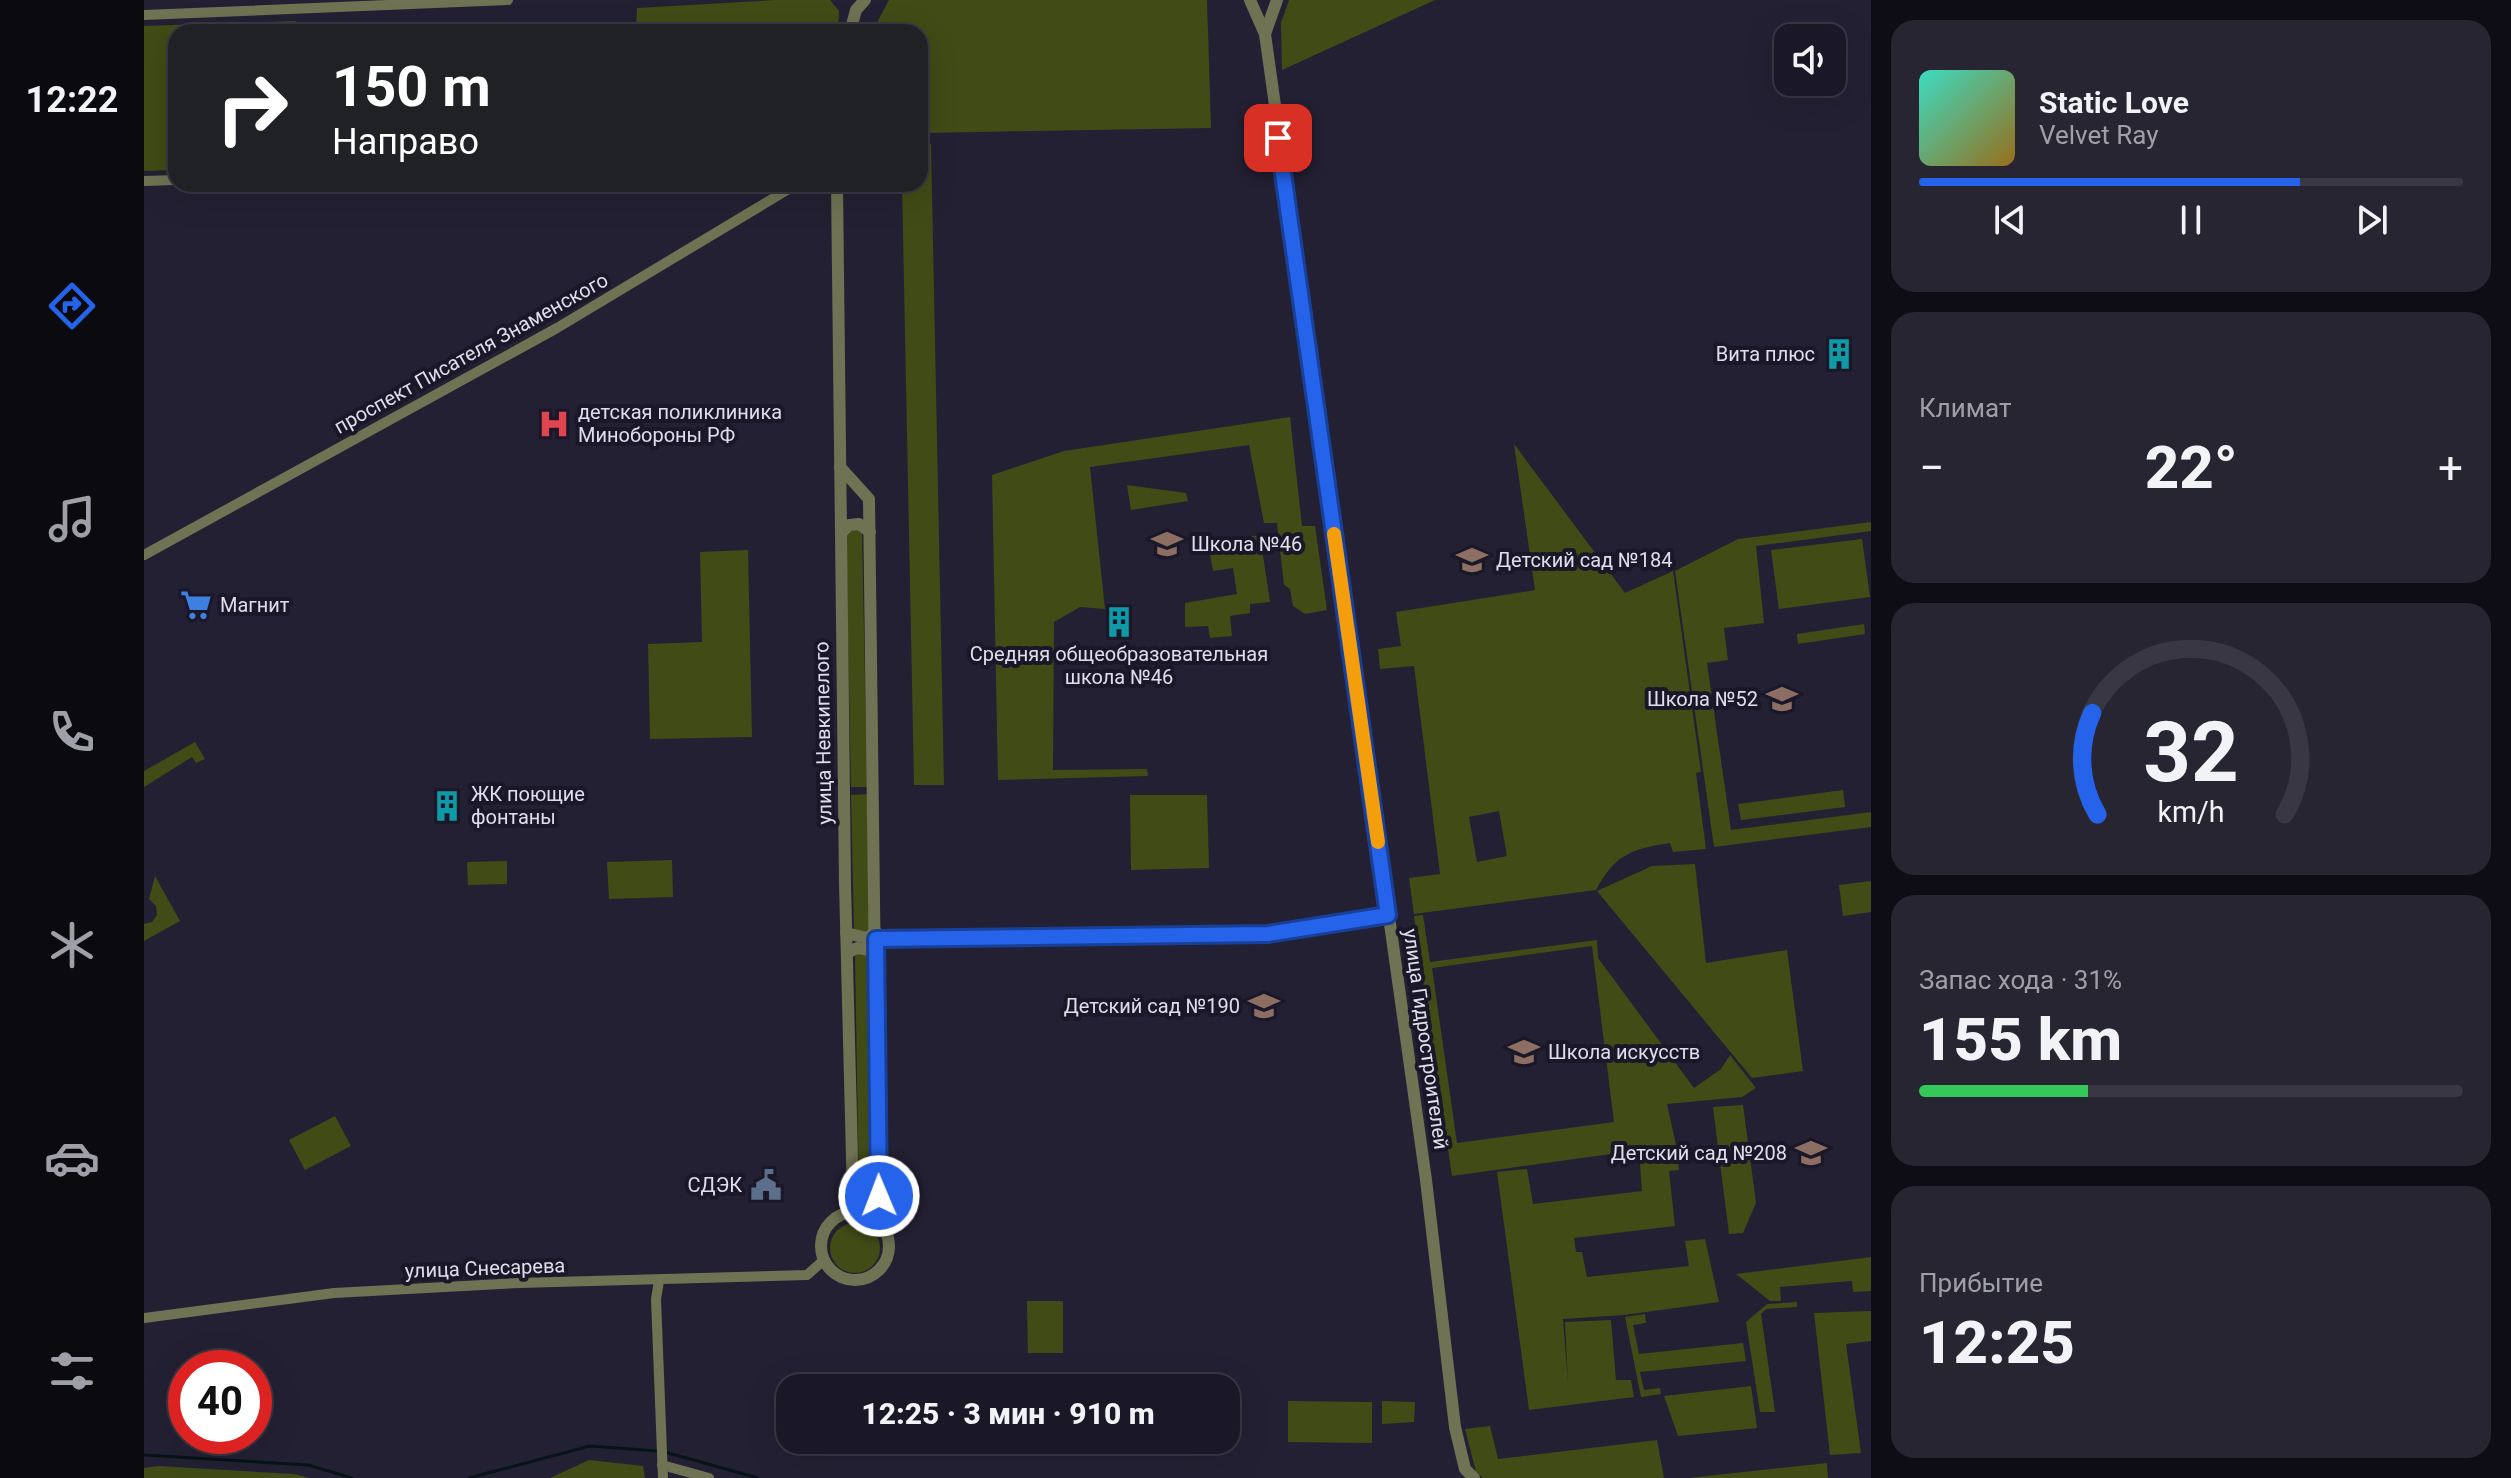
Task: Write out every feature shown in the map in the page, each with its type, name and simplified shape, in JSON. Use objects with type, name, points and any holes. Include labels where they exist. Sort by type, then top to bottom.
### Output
[{"type":"street","points":[[144,15],[508,0]]},
{"type":"street","points":[[852,24],[856,10],[865,0]]},
{"type":"street","name":"улица Гидростроителей","points":[[1250,0],[1265,34],[1388,915],[1455,1427],[1468,1475]]},
{"type":"street","name":"улица Гидростроителей","points":[[1265,34],[1277,0]]},
{"type":"street","points":[[144,181],[168,180]]},
{"type":"street","name":"проспект Писателя Знаменского","points":[[144,555],[557,328],[784,192]]},
{"type":"street","name":"улица Невкипелого","points":[[837,192],[846,933],[853,1196],[846,1213]]},
{"type":"street","points":[[840,467],[869,499],[878,1221]]},
{"type":"street","points":[[841,533],[849,525],[859,524],[870,532]]},
{"type":"street","points":[[847,953],[876,941],[1268,934],[1388,915]]},
{"type":"street","points":[[846,933],[876,941]]},
{"type":"street","points":[[846,1213],[863,1213],[878,1221],[886,1233],[889,1248],[885,1262],[875,1273],[861,1279],[846,1279],[833,1272],[824,1260],[821,1243],[826,1228],[846,1213]]},
{"type":"street","name":"улица Снесарева","points":[[144,1318],[334,1293],[519,1283],[807,1275],[824,1260]]},
{"type":"street","points":[[659,1281],[656,1299],[663,1478]]},
{"type":"street","points":[[662,1461],[709,1478]]},
{"type":"green space","points":[[830,0],[839,11],[838,24],[636,24],[637,8]]},
{"type":"green space","points":[[889,0],[1207,0],[1211,128],[928,133],[928,24],[876,24]]},
{"type":"green space","points":[[1289,0],[1435,0],[1282,70],[1281,23]]},
{"type":"green space","points":[[296,21],[296,24],[205,24]]},
{"type":"green space","points":[[168,25],[168,170],[144,171],[144,26]]},
{"type":"green space","points":[[928,144],[931,144],[944,785],[914,785],[902,192],[928,192]]},
{"type":"green space","points":[[1290,417],[1302,526],[1315,526],[1327,610],[1305,614],[1293,606],[1290,589],[1284,585],[1277,523],[1264,523],[1249,445],[1090,467],[1105,609],[1080,607],[1054,622],[1053,770],[1147,769],[1148,776],[998,780],[992,475],[1064,451]]},
{"type":"green space","points":[[1514,444],[1625,593],[1673,571],[1701,772],[1696,773],[1706,849],[1673,852],[1670,843],[1634,851],[1617,861],[1596,890],[1414,914],[1409,878],[1440,874],[1414,666],[1380,669],[1378,649],[1401,646],[1396,612],[1535,590]],"holes":[[[1499,811],[1507,856],[1477,862],[1469,817]]]},
{"type":"green space","points":[[1127,485],[1186,493],[1188,501],[1131,510]]},
{"type":"green space","points":[[1871,522],[1871,531],[1756,546],[1764,623],[1724,628],[1728,660],[1707,663],[1731,830],[1871,812],[1871,827],[1714,847],[1675,571],[1738,539]]},
{"type":"green space","points":[[859,529],[862,532],[867,787],[851,787],[846,531]]},
{"type":"green space","points":[[1260,535],[1270,602],[1250,604],[1250,613],[1230,616],[1232,636],[1210,638],[1208,626],[1185,627],[1185,603],[1237,594],[1233,568],[1213,571],[1208,543]]},
{"type":"green space","points":[[1862,539],[1870,597],[1779,609],[1771,550]]},
{"type":"green space","points":[[748,550],[752,737],[650,739],[648,644],[702,642],[700,552]]},
{"type":"green space","points":[[1864,624],[1865,634],[1798,644],[1797,634]]},
{"type":"green space","points":[[195,742],[205,759],[196,763],[192,757],[144,787],[144,771]]},
{"type":"green space","points":[[1843,790],[1845,807],[1741,820],[1738,804]]},
{"type":"green space","points":[[867,794],[867,933],[854,931],[851,795]]},
{"type":"green space","points":[[1130,795],[1207,795],[1209,868],[1131,870]]},
{"type":"green space","points":[[672,860],[673,897],[609,899],[607,862]]},
{"type":"green space","points":[[507,861],[507,884],[468,885],[467,862]]},
{"type":"green space","points":[[1695,864],[1706,963],[1787,950],[1803,1071],[1752,1078],[1597,891],[1652,866]]},
{"type":"green space","points":[[155,876],[180,921],[144,941],[144,924],[152,922],[157,915],[156,906],[149,899]]},
{"type":"green space","points":[[1871,881],[1871,912],[1843,916],[1839,885]]},
{"type":"green space","points":[[1423,915],[1430,962],[1597,940],[1598,958],[1694,1088],[1721,1069],[1730,1055],[1756,1088],[1742,1097],[1667,1104],[1676,1145],[1452,1176],[1414,916]],"holes":[[[1592,946],[1614,1122],[1457,1143],[1432,968]]]},
{"type":"green space","points":[[870,955],[874,1191],[859,1191],[855,956]]},
{"type":"green space","points":[[1743,1105],[1756,1203],[1743,1233],[1729,1234],[1713,1107]]},
{"type":"green space","points":[[335,1116],[351,1146],[305,1170],[289,1140]]},
{"type":"green space","points":[[1676,1147],[1679,1170],[1669,1171],[1675,1226],[1574,1238],[1576,1252],[1582,1252],[1587,1277],[1689,1266],[1685,1241],[1705,1239],[1719,1302],[1624,1315],[1563,1319],[1568,1383],[1565,1322],[1611,1320],[1616,1380],[1631,1380],[1634,1397],[1529,1410],[1497,1172],[1527,1169],[1533,1204],[1642,1191],[1639,1152]]},
{"type":"green space","points":[[855,1223],[872,1231],[880,1248],[872,1265],[855,1273],[838,1265],[830,1248],[838,1231]]},
{"type":"green space","points":[[1871,1257],[1871,1291],[1853,1292],[1852,1281],[1780,1287],[1781,1301],[1770,1301],[1736,1274]]},
{"type":"green space","points":[[1027,1301],[1063,1301],[1063,1353],[1028,1353]]},
{"type":"green space","points":[[1797,1302],[1797,1307],[1766,1309],[1761,1314],[1775,1412],[1760,1412],[1746,1322],[1767,1304]]},
{"type":"green space","points":[[1871,1311],[1871,1341],[1846,1344],[1861,1453],[1830,1455],[1814,1313]]},
{"type":"green space","points":[[1645,1314],[1646,1323],[1633,1325],[1639,1354],[1743,1343],[1746,1361],[1640,1372],[1644,1390],[1660,1388],[1661,1394],[1641,1397],[1625,1317]]},
{"type":"green space","points":[[1751,1386],[1757,1428],[1678,1436],[1664,1396]]},
{"type":"green space","points":[[1288,1401],[1372,1402],[1372,1443],[1288,1442]]},
{"type":"green space","points":[[1382,1401],[1415,1402],[1414,1422],[1382,1424]]},
{"type":"green space","points":[[1490,1426],[1498,1459],[1657,1440],[1664,1478],[1483,1478],[1476,1472],[1465,1429]]},
{"type":"green space","points":[[589,1460],[643,1466],[645,1478],[550,1478]]},
{"type":"green space","points":[[1827,1463],[1828,1478],[1688,1478]]},
{"type":"green space","points":[[158,1466],[294,1474],[310,1478],[144,1478],[144,1468]]},
{"type":"waterway","points":[[469,1478],[590,1446],[657,1451]]},
{"type":"waterway","points":[[665,1452],[758,1478]]},
{"type":"waterway","points":[[144,1455],[308,1465],[352,1478]]},
{"type":"slow traffic","points":[[1334,534],[1378,842]]},
{"type":"place","name":"Вита плюс","points":[[1839,354]]},
{"type":"place","name":"детская поликлиника Минобороны РФ","points":[[554,424]]},
{"type":"place","name":"Школа №46","points":[[1167,544]]},
{"type":"place","name":"Детский сад №184","points":[[1472,560]]},
{"type":"place","name":"Магнит","points":[[196,605]]},
{"type":"place","name":"Средняя общеобразовательная школа №46","points":[[1119,622]]},
{"type":"place","name":"Школа №52","points":[[1782,699]]},
{"type":"place","name":"ЖК поющие фонтаны","points":[[447,806]]},
{"type":"place","name":"Детский сад №190","points":[[1264,1006]]},
{"type":"place","name":"Школа искусств","points":[[1524,1052]]},
{"type":"place","name":"Детский сад №208","points":[[1811,1153]]},
{"type":"place","name":"СДЭК","points":[[766,1185]]},
{"type":"route","points":[[879,1196],[876,939],[1268,934],[1388,915],[1278,138]]}]
